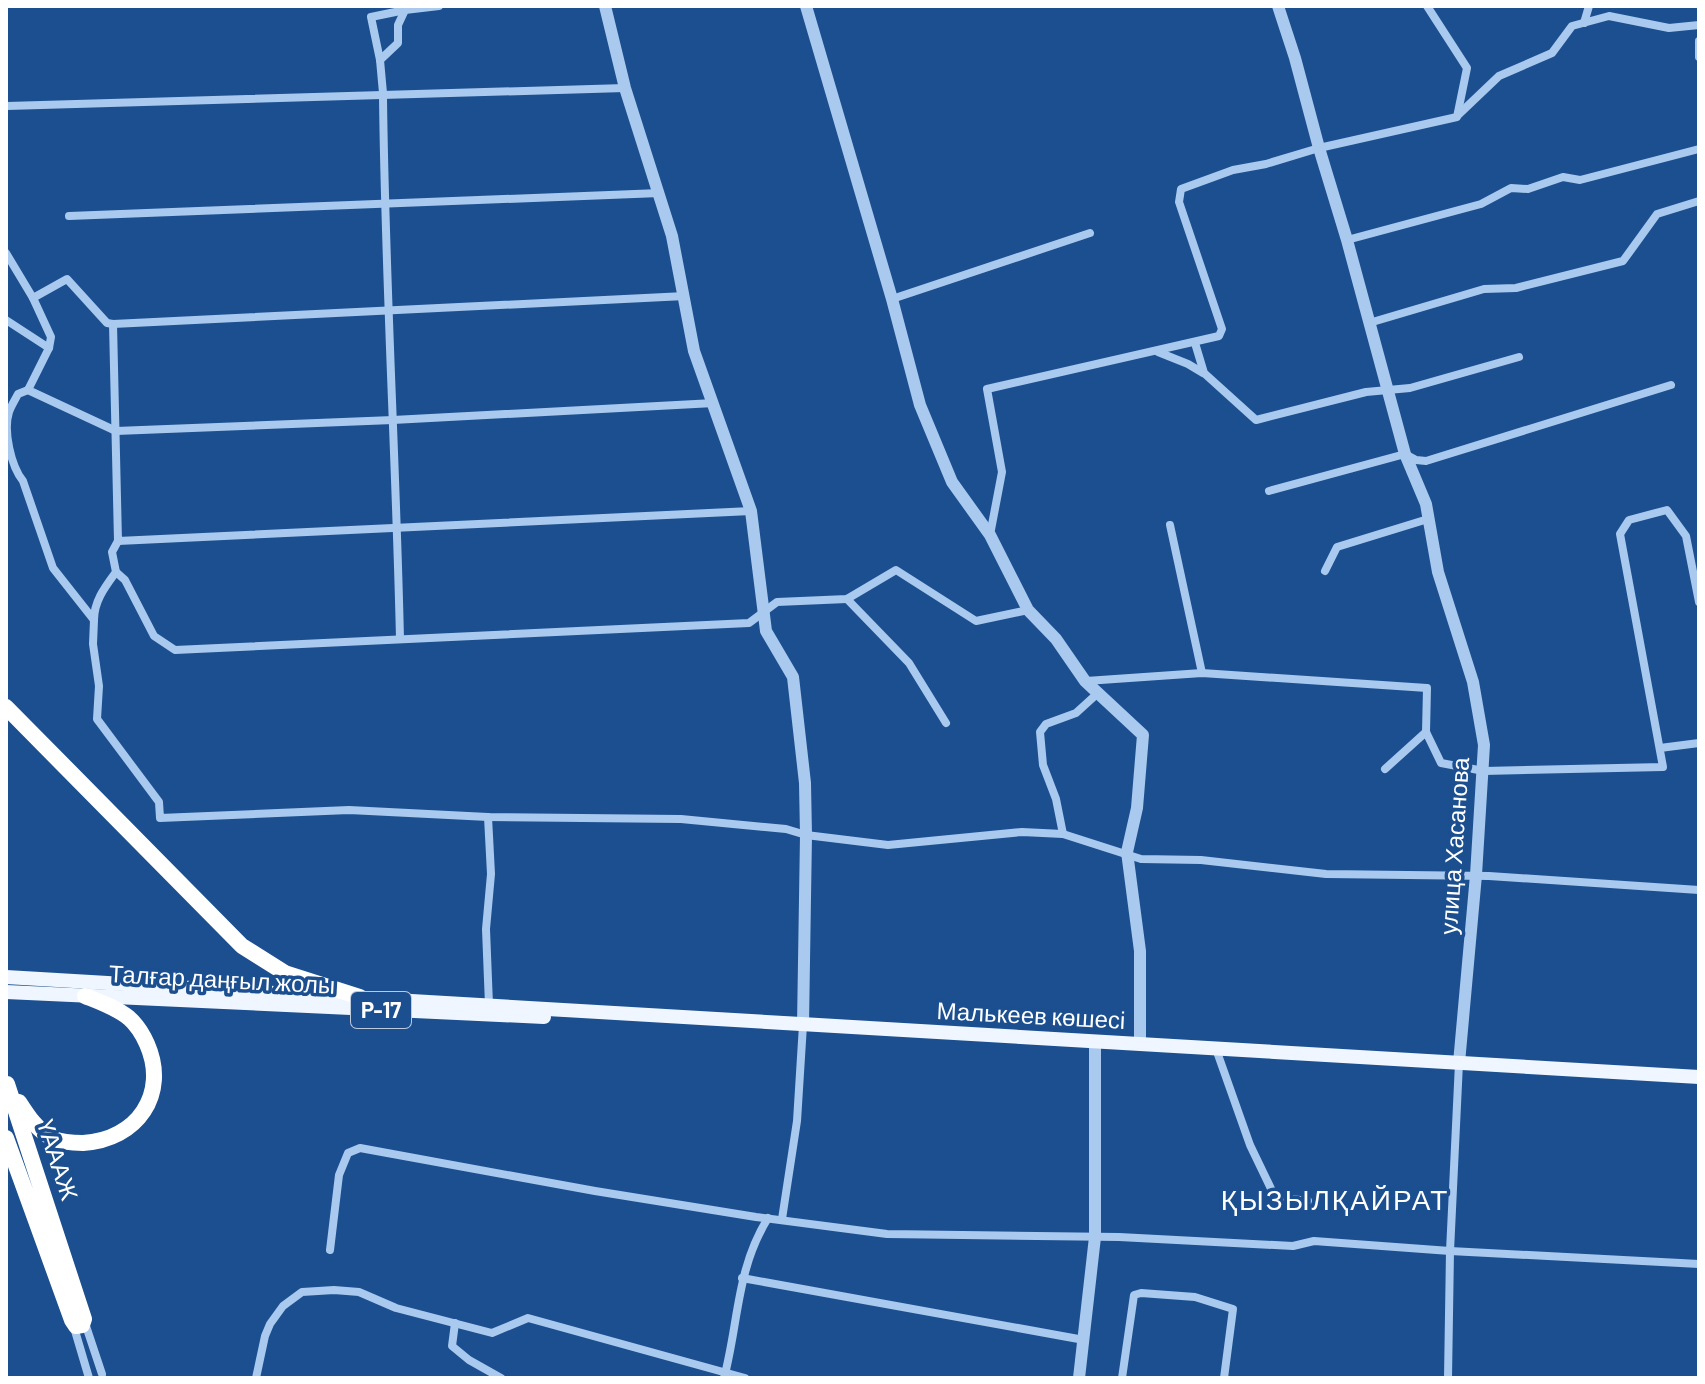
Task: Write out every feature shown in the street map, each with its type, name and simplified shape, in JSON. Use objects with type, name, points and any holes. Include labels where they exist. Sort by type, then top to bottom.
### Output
[{"type":"highway","points":[[6,707],[242,946],[285,973],[360,997]]},
{"type":"highway","points":[[7,1084],[29,1118],[54,1139],[74,1143],[97,1142],[131,1126],[151,1097],[155,1077],[151,1054],[143,1035],[130,1019],[85,996]]},
{"type":"highway","name":"ҮАААЖ","points":[[7,1084],[54,1251]]},
{"type":"highway","name":"ҮАААЖ","points":[[6,1138],[54,1251]]},
{"type":"highway","points":[[54,1251],[78,1320]]},
{"type":"main road","name":"Талғар даңғыл жолы","points":[[6,977],[360,997]]},
{"type":"main road","name":"Талғар даңғыл жолы","points":[[6,992],[525,1017],[677,1017]]},
{"type":"main road","name":"Малькеев көшесі","points":[[360,997],[1699,1077]]},
{"type":"street","points":[[400,639],[384,205],[383,95],[371,17],[439,6]]},
{"type":"street","points":[[605,6],[625,88],[672,236],[694,351],[751,511],[766,631],[793,677],[805,783],[803,1025],[797,1121],[782,1219]]},
{"type":"street","points":[[806,6],[920,405],[952,482],[990,535],[1028,610],[1056,639],[1085,681],[1143,735],[1137,808],[1127,852],[1140,951],[1140,1044]]},
{"type":"street","name":"улица Хасанова","points":[[1278,6],[1347,240],[1405,454],[1426,504],[1438,572],[1473,682],[1484,745],[1459,1063],[1450,1251],[1448,1378]]},
{"type":"street","points":[[1427,6],[1467,68],[1457,117]]},
{"type":"street","points":[[1584,23],[1589,6]]},
{"type":"street","points":[[1615,6],[1623,17]]},
{"type":"street","points":[[380,60],[398,43],[398,25],[405,10]]},
{"type":"street","points":[[990,535],[1002,472],[987,389],[1219,336],[1222,329],[1179,202],[1181,189],[1233,170],[1457,117],[1499,76],[1552,53],[1572,26],[1609,16],[1669,28],[1699,25]]},
{"type":"street","points":[[1699,41],[1699,57]]},
{"type":"street","points":[[7,106],[625,88]]},
{"type":"street","points":[[1347,240],[1481,204],[1511,188],[1528,189],[1563,177],[1580,180],[1699,149]]},
{"type":"street","points":[[69,216],[660,193]]},
{"type":"street","points":[[1369,323],[1484,289],[1516,288],[1623,261],[1657,214],[1699,201]]},
{"type":"street","points":[[892,299],[1090,233]]},
{"type":"street","points":[[6,253],[33,298],[51,337],[49,348],[28,390],[18,394],[8,414],[7,433],[17,475],[23,481],[53,568],[94,620]]},
{"type":"street","points":[[33,298],[67,279],[107,323],[113,324],[685,296]]},
{"type":"street","points":[[6,320],[49,348]]},
{"type":"street","points":[[113,324],[118,541],[112,552],[116,572],[125,580],[154,636],[175,650],[749,623],[766,631]]},
{"type":"street","points":[[1195,343],[1204,373]]},
{"type":"street","points":[[1158,352],[1204,373],[1256,420],[1366,392],[1410,388],[1519,357]]},
{"type":"street","points":[[1269,491],[1405,454],[1426,461],[1671,385]]},
{"type":"street","points":[[28,390],[116,431],[714,403]]},
{"type":"street","points":[[1085,681],[1202,673],[1427,688],[1426,732],[1441,763],[1484,771],[1663,767],[1620,534],[1629,520],[1667,510],[1686,536],[1699,602]]},
{"type":"street","points":[[118,541],[751,511]]},
{"type":"street","points":[[1325,571],[1337,547],[1428,519]]},
{"type":"street","points":[[1170,525],[1202,673]]},
{"type":"street","points":[[749,623],[777,602],[847,599],[896,570],[976,621],[1028,610]]},
{"type":"street","points":[[116,572],[94,608],[93,644],[99,686],[97,719],[159,802],[160,818],[349,810],[488,817],[681,819],[786,829],[806,835],[888,845],[1022,832],[1063,834],[1141,859],[1201,860],[1326,874],[1476,875],[1699,890]]},
{"type":"street","points":[[760,590],[777,602]]},
{"type":"street","points":[[847,599],[909,663],[946,723]]},
{"type":"street","points":[[1063,834],[1056,799],[1043,765],[1040,732],[1046,724],[1076,713],[1098,693]]},
{"type":"street","points":[[1385,769],[1426,732]]},
{"type":"street","points":[[1660,748],[1699,743]]},
{"type":"street","points":[[488,817],[491,874],[486,929],[489,1005]]},
{"type":"street","points":[[1079,1378],[1095,1237],[1095,1042]]},
{"type":"street","points":[[1216,1049],[1250,1145],[1275,1197],[1308,1201]]},
{"type":"street","points":[[330,1250],[339,1175],[348,1153],[360,1148],[595,1191],[887,1234],[1095,1237],[1293,1246],[1314,1241],[1699,1264]]},
{"type":"street","points":[[724,1375],[742,1278],[753,1243],[768,1218]]},
{"type":"street","points":[[742,1278],[1084,1340]]},
{"type":"street","points":[[256,1378],[270,1324],[283,1306],[302,1292],[334,1290],[359,1292],[396,1308],[492,1333],[528,1318],[724,1375],[745,1378]]},
{"type":"street","points":[[1122,1378],[1134,1295],[1141,1293],[1195,1297],[1233,1309],[1224,1378]]},
{"type":"street","points":[[78,1320],[102,1374]]},
{"type":"street","points":[[78,1320],[89,1378]]},
{"type":"street","points":[[455,1323],[452,1346],[469,1360],[501,1378]]},
{"type":"district","name":"ҚЫЗЫЛҚАЙРАТ","points":[[1335,1200]]}]
